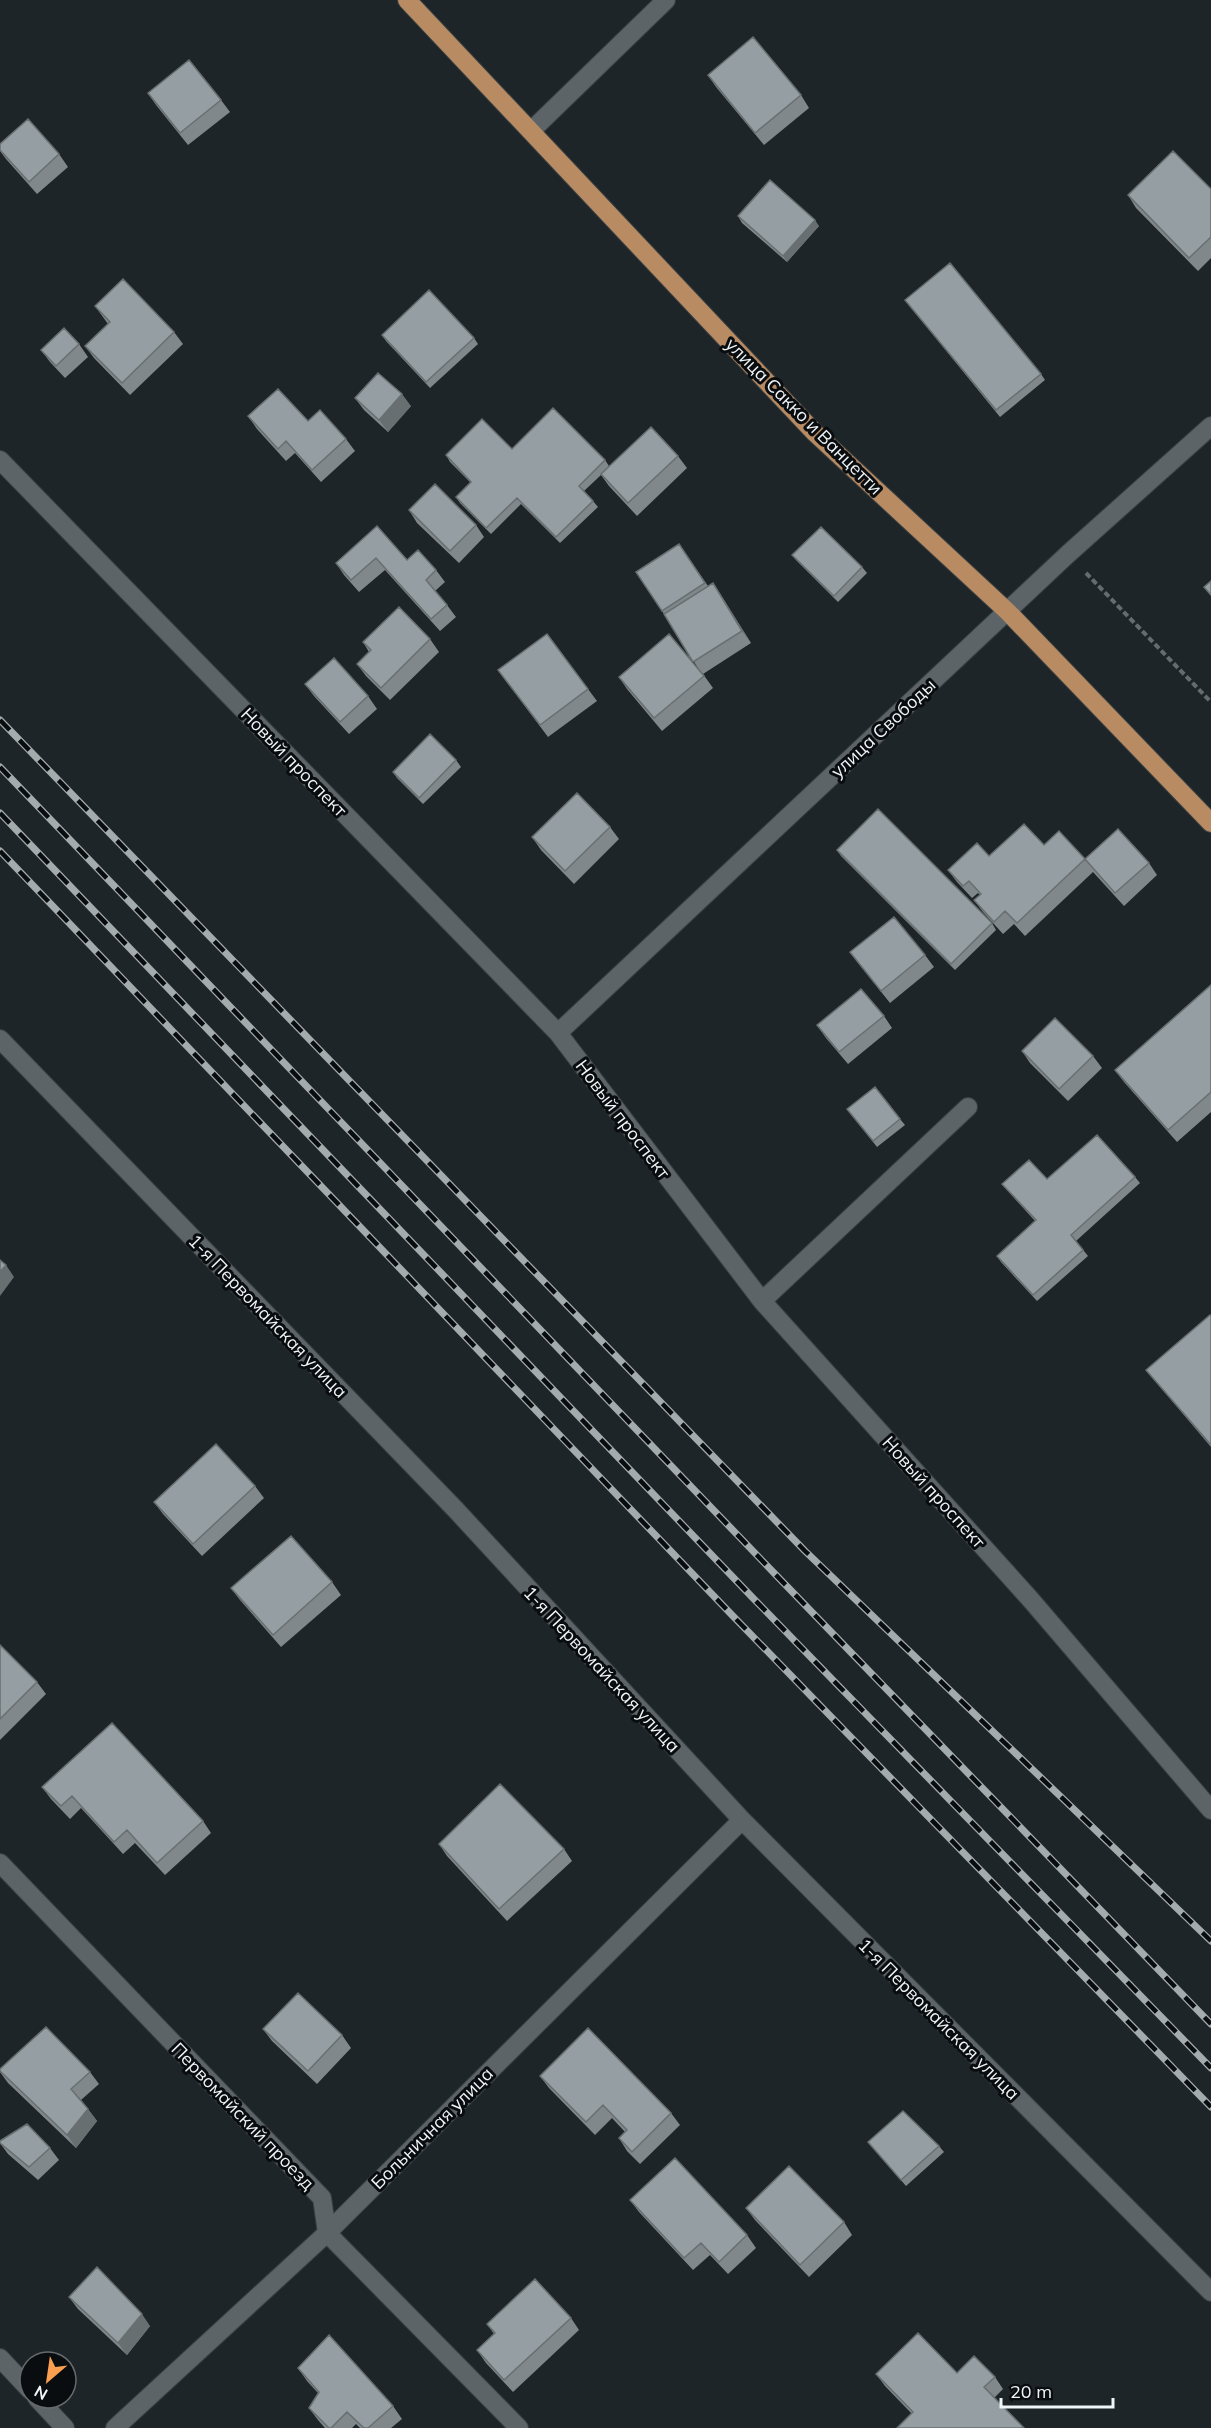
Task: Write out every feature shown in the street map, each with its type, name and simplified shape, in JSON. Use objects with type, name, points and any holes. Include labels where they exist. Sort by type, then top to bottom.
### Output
[{"type":"main road","name":"улица Сакко и Ванцетти","points":[[407,0],[532,130],[815,433],[1008,612],[1211,823]]},
{"type":"street","points":[[532,130],[666,0]]},
{"type":"street","name":"улица Свободы","points":[[558,1033],[1068,554],[1211,426]]},
{"type":"street","name":"Новый проспект","points":[[0,460],[558,1033],[762,1301],[1031,1600],[1211,1810]]},
{"type":"street","name":"1-я Первомайская улица","points":[[0,1039],[456,1510],[742,1820],[1211,2292]]},
{"type":"street","points":[[762,1301],[968,1107]]},
{"type":"street","name":"Больничная улица","points":[[115,2428],[327,2233],[742,1820]]},
{"type":"street","name":"Первомайский проезд","points":[[0,1863],[322,2198],[327,2233]]},
{"type":"street","points":[[327,2233],[519,2428]]},
{"type":"street","points":[[0,2358],[18,2377]]},
{"type":"street","points":[[48,2410],[65,2428]]},
{"type":"path","points":[[1068,554],[1211,702]]},
{"type":"building","points":[[753,37],[801,95],[755,133],[708,75]]},
{"type":"building","points":[[189,60],[221,100],[180,133],[148,93]]},
{"type":"building","points":[[28,119],[59,154],[29,182],[0,150],[0,144]]},
{"type":"building","points":[[1173,151],[1211,189],[1211,237],[1189,258],[1128,195]]},
{"type":"building","points":[[770,180],[815,220],[783,256],[738,216]]},
{"type":"building","points":[[950,263],[1041,374],[996,410],[905,300]]},
{"type":"building","points":[[123,279],[174,332],[122,383],[85,346],[110,322],[95,306]]},
{"type":"building","points":[[429,290],[474,338],[426,382],[382,335]]},
{"type":"building","points":[[64,328],[79,344],[56,366],[41,350]]},
{"type":"building","points":[[378,373],[402,394],[379,420],[355,398]]},
{"type":"building","points":[[278,389],[308,421],[320,410],[346,439],[312,470],[286,441],[278,449],[248,416]]},
{"type":"building","points":[[553,408],[605,460],[579,486],[593,501],[556,537],[517,498],[486,528],[456,497],[471,482],[446,455],[482,419],[512,449]]},
{"type":"building","points":[[651,427],[678,456],[628,503],[601,474]]},
{"type":"building","points":[[435,484],[476,525],[450,551],[409,510]]},
{"type":"building","points":[[377,526],[407,560],[418,550],[436,570],[426,580],[447,605],[431,619],[376,558],[351,580],[336,563]]},
{"type":"building","points":[[821,527],[862,567],[834,596],[792,555]]},
{"type":"building","points":[[679,544],[705,583],[662,611],[636,572]]},
{"type":"building","points":[[1211,581],[1211,595],[1204,587]]},
{"type":"building","points":[[713,583],[742,631],[693,662],[664,614]]},
{"type":"building","points":[[399,607],[430,639],[381,688],[357,664],[371,650],[363,642]]},
{"type":"building","points":[[547,634],[588,689],[540,725],[498,670]]},
{"type":"building","points":[[669,634],[704,676],[654,718],[619,677]]},
{"type":"building","points":[[334,658],[368,696],[340,722],[305,684]]},
{"type":"building","points":[[430,734],[456,760],[419,798],[393,772]]},
{"type":"building","points":[[577,793],[610,827],[565,871],[532,837]]},
{"type":"building","points":[[878,809],[992,923],[951,964],[837,850]]},
{"type":"building","points":[[1024,824],[1044,845],[1059,831],[1085,859],[1017,923],[1005,911],[994,922],[974,900],[981,894],[969,881],[963,886],[948,870],[977,843],[989,856]]},
{"type":"building","points":[[1118,829],[1149,863],[1115,893],[1085,859]]},
{"type":"building","points":[[894,917],[925,955],[881,991],[850,952]]},
{"type":"building","points":[[1211,985],[1211,1092],[1168,1130],[1115,1070]]},
{"type":"building","points":[[861,989],[884,1016],[839,1052],[817,1025]]},
{"type":"building","points":[[1055,1018],[1093,1056],[1059,1089],[1022,1051]]},
{"type":"building","points":[[875,1087],[900,1119],[873,1141],[847,1109]]},
{"type":"building","points":[[1097,1135],[1135,1177],[1071,1235],[1083,1250],[1033,1295],[997,1256],[1036,1220],[1002,1184],[1029,1160],[1047,1179]]},
{"type":"building","points":[[0,1260],[6,1265],[0,1272]]},
{"type":"building","points":[[1211,1316],[1211,1445],[1146,1370]]},
{"type":"building","points":[[216,1444],[255,1486],[193,1544],[154,1502]]},
{"type":"building","points":[[291,1536],[332,1582],[273,1635],[231,1588]]},
{"type":"building","points":[[0,1645],[37,1682],[0,1719]]},
{"type":"building","points":[[112,1723],[203,1821],[157,1863],[127,1830],[114,1842],[72,1796],[61,1806],[42,1787]]},
{"type":"building","points":[[500,1784],[564,1849],[499,1909],[439,1844]]},
{"type":"building","points":[[298,1993],[342,2035],[308,2071],[263,2029]]},
{"type":"building","points":[[46,2027],[90,2072],[71,2089],[88,2109],[67,2135],[0,2071]]},
{"type":"building","points":[[588,2028],[671,2113],[632,2152],[619,2138],[627,2130],[603,2105],[586,2122],[540,2076]]},
{"type":"building","points":[[903,2111],[939,2146],[901,2180],[868,2142]]},
{"type":"building","points":[[27,2124],[50,2148],[29,2167],[0,2143]]},
{"type":"building","points":[[675,2158],[747,2235],[719,2262],[701,2243],[684,2258],[630,2200]]},
{"type":"building","points":[[789,2166],[844,2222],[800,2265],[746,2208]]},
{"type":"building","points":[[97,2267],[142,2314],[118,2343],[69,2297]]},
{"type":"building","points":[[535,2279],[571,2318],[504,2380],[477,2350],[495,2333],[487,2324]]},
{"type":"building","points":[[918,2333],[957,2373],[974,2356],[995,2377],[984,2387],[1024,2428],[897,2428],[913,2412],[876,2374]]},
{"type":"building","points":[[329,2335],[393,2406],[368,2428],[364,2428],[347,2412],[329,2428],[309,2408],[319,2392],[298,2368]]},
{"type":"railway","points":[[0,720],[805,1551],[1211,1941]]},
{"type":"railway","points":[[0,767],[1211,2024]]},
{"type":"railway","points":[[0,813],[751,1596],[1211,2068]]},
{"type":"railway","points":[[0,851],[731,1614],[1211,2107]]}]
